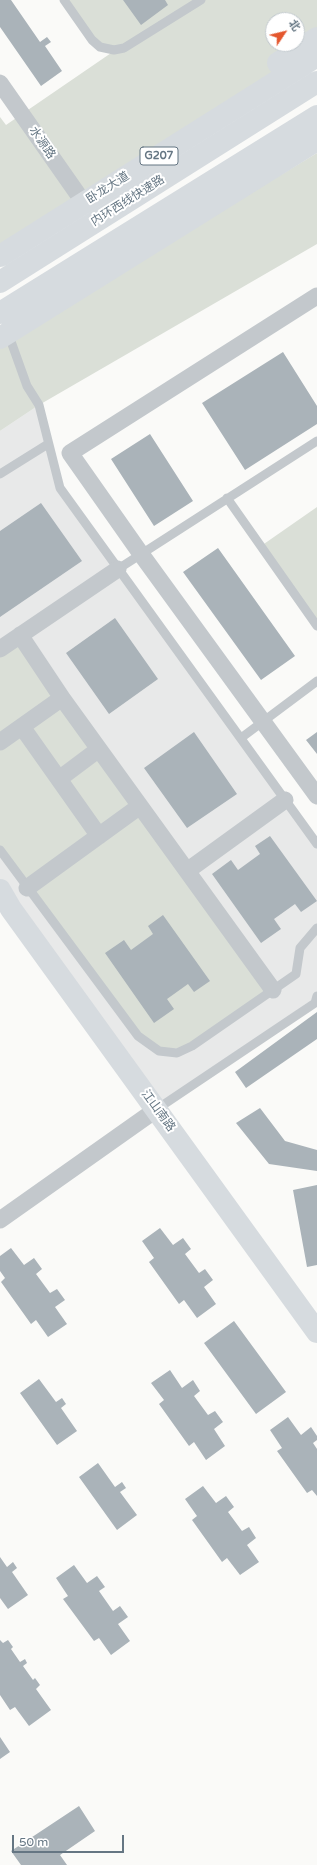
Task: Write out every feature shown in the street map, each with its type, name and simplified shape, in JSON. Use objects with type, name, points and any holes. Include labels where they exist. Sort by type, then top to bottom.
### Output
[{"type":"main road","name":"卧龙大道","points":[[0,256],[111,186],[315,45]]},
{"type":"main road","name":"内环西线快速路","points":[[0,282],[317,82]]},
{"type":"main road","points":[[0,312],[317,116]]},
{"type":"main road","points":[[3,339],[317,141]]},
{"type":"main road","points":[[3,339],[12,335],[43,298],[113,242]]},
{"type":"main road","name":"江山南路","points":[[0,890],[11,909],[317,1332]]},
{"type":"street","name":"水源路","points":[[0,83],[84,203]]},
{"type":"street","points":[[317,296],[70,452],[141,554],[317,796]]},
{"type":"street","points":[[0,649],[118,569]]},
{"type":"street","points":[[20,635],[62,698],[272,990]]},
{"type":"street","points":[[0,742],[62,698]]},
{"type":"street","points":[[22,727],[99,836]]},
{"type":"street","points":[[59,779],[99,749]]},
{"type":"street","points":[[187,871],[286,800]]},
{"type":"street","points":[[27,888],[140,806]]},
{"type":"street","points":[[0,1220],[157,1109]]},
{"type":"lane","points":[[64,0],[92,40],[100,47],[114,50],[124,48],[201,0]]},
{"type":"lane","points":[[3,339],[39,405],[60,488],[317,844]]},
{"type":"lane","points":[[118,569],[317,441]]},
{"type":"lane","points":[[0,474],[48,444]]},
{"type":"lane","points":[[228,498],[317,626]]},
{"type":"lane","points":[[241,738],[317,681]]},
{"type":"lane","points":[[0,850],[138,1036],[159,1051],[177,1053],[192,1046],[296,974],[300,948],[317,928]]},
{"type":"lane","points":[[157,1109],[315,1003],[317,996]]},
{"type":"shaded area","points":[[64,0],[317,0],[317,56],[0,256],[0,117],[6,125],[114,51],[100,47]]},
{"type":"shaded area","points":[[317,153],[317,244],[39,405],[0,431],[0,345]]},
{"type":"shaded area","points":[[39,405],[60,488],[317,844],[317,996],[157,1109],[0,890],[0,431]]},
{"type":"shaded area","points":[[317,507],[317,626],[261,546]]},
{"type":"shaded area","points":[[20,635],[273,990],[192,1046],[159,1051],[138,1036],[0,850],[0,649]]},
{"type":"building","points":[[0,0],[11,0],[40,42],[47,37],[51,42],[45,46],[62,71],[41,86],[0,27]]},
{"type":"building","points":[[123,0],[165,0],[168,5],[141,25]]},
{"type":"building","points":[[283,352],[317,406],[317,424],[245,470],[202,403]]},
{"type":"building","points":[[150,434],[193,501],[154,526],[111,459]]},
{"type":"building","points":[[41,503],[82,561],[0,617],[0,531]]},
{"type":"building","points":[[218,548],[295,656],[261,680],[183,572]]},
{"type":"building","points":[[115,618],[158,679],[109,714],[66,653]]},
{"type":"building","points":[[194,732],[237,794],[187,828],[144,768]]},
{"type":"building","points":[[317,732],[317,754],[306,740]]},
{"type":"building","points":[[270,836],[317,901],[301,912],[295,904],[274,919],[281,929],[261,943],[212,874],[231,860],[238,870],[260,854],[255,846]]},
{"type":"building","points":[[163,915],[210,981],[194,992],[188,984],[167,999],[174,1009],[154,1023],[105,953],[124,940],[131,950],[153,934],[148,926]]},
{"type":"building","points":[[317,1012],[317,1039],[246,1088],[235,1072]]},
{"type":"building","points":[[260,1108],[285,1141],[317,1150],[317,1171],[269,1164],[236,1123]]},
{"type":"building","points":[[317,1185],[317,1265],[307,1267],[293,1190]]},
{"type":"building","points":[[160,1228],[173,1245],[183,1238],[191,1249],[185,1254],[199,1273],[205,1269],[213,1280],[204,1287],[216,1304],[197,1318],[184,1300],[179,1304],[149,1262],[154,1258],[142,1241]]},
{"type":"building","points":[[11,1248],[24,1265],[34,1258],[42,1269],[36,1274],[50,1293],[57,1289],[65,1300],[55,1307],[67,1324],[48,1337],[36,1320],[31,1324],[1,1282],[5,1278],[0,1271],[0,1256]]},
{"type":"building","points":[[234,1321],[286,1392],[256,1414],[204,1343]]},
{"type":"building","points":[[170,1370],[182,1388],[193,1380],[200,1391],[194,1396],[208,1415],[215,1411],[223,1422],[214,1429],[225,1446],[206,1460],[194,1442],[189,1446],[159,1404],[164,1400],[151,1383]]},
{"type":"building","points":[[39,1379],[56,1402],[62,1398],[66,1404],[61,1408],[77,1431],[57,1445],[20,1393]]},
{"type":"building","points":[[288,1417],[301,1435],[311,1427],[317,1436],[317,1440],[313,1443],[317,1449],[317,1496],[312,1490],[307,1493],[277,1451],[282,1448],[270,1430]]},
{"type":"building","points":[[98,1463],[115,1487],[122,1482],[126,1488],[120,1492],[137,1515],[117,1530],[79,1477]]},
{"type":"building","points":[[203,1486],[216,1503],[226,1496],[234,1507],[228,1512],[242,1531],[249,1527],[256,1538],[247,1545],[259,1562],[240,1575],[227,1558],[222,1562],[192,1520],[197,1516],[185,1499]]},
{"type":"building","points":[[0,1557],[7,1567],[13,1562],[17,1568],[12,1572],[28,1595],[8,1609],[0,1598]]},
{"type":"building","points":[[74,1565],[87,1583],[97,1576],[105,1587],[99,1591],[113,1611],[120,1606],[128,1617],[118,1624],[130,1641],[111,1655],[99,1638],[94,1641],[63,1599],[68,1596],[56,1578]]},
{"type":"building","points":[[0,1640],[3,1643],[8,1640],[13,1647],[11,1649],[20,1662],[25,1659],[27,1663],[23,1666],[33,1680],[35,1678],[40,1685],[36,1689],[51,1710],[29,1726],[15,1707],[10,1710],[0,1695]]},
{"type":"building","points":[[0,1737],[10,1752],[0,1759]]},
{"type":"building","points":[[79,1806],[95,1831],[60,1855],[67,1865],[21,1865],[11,1851]]}]
